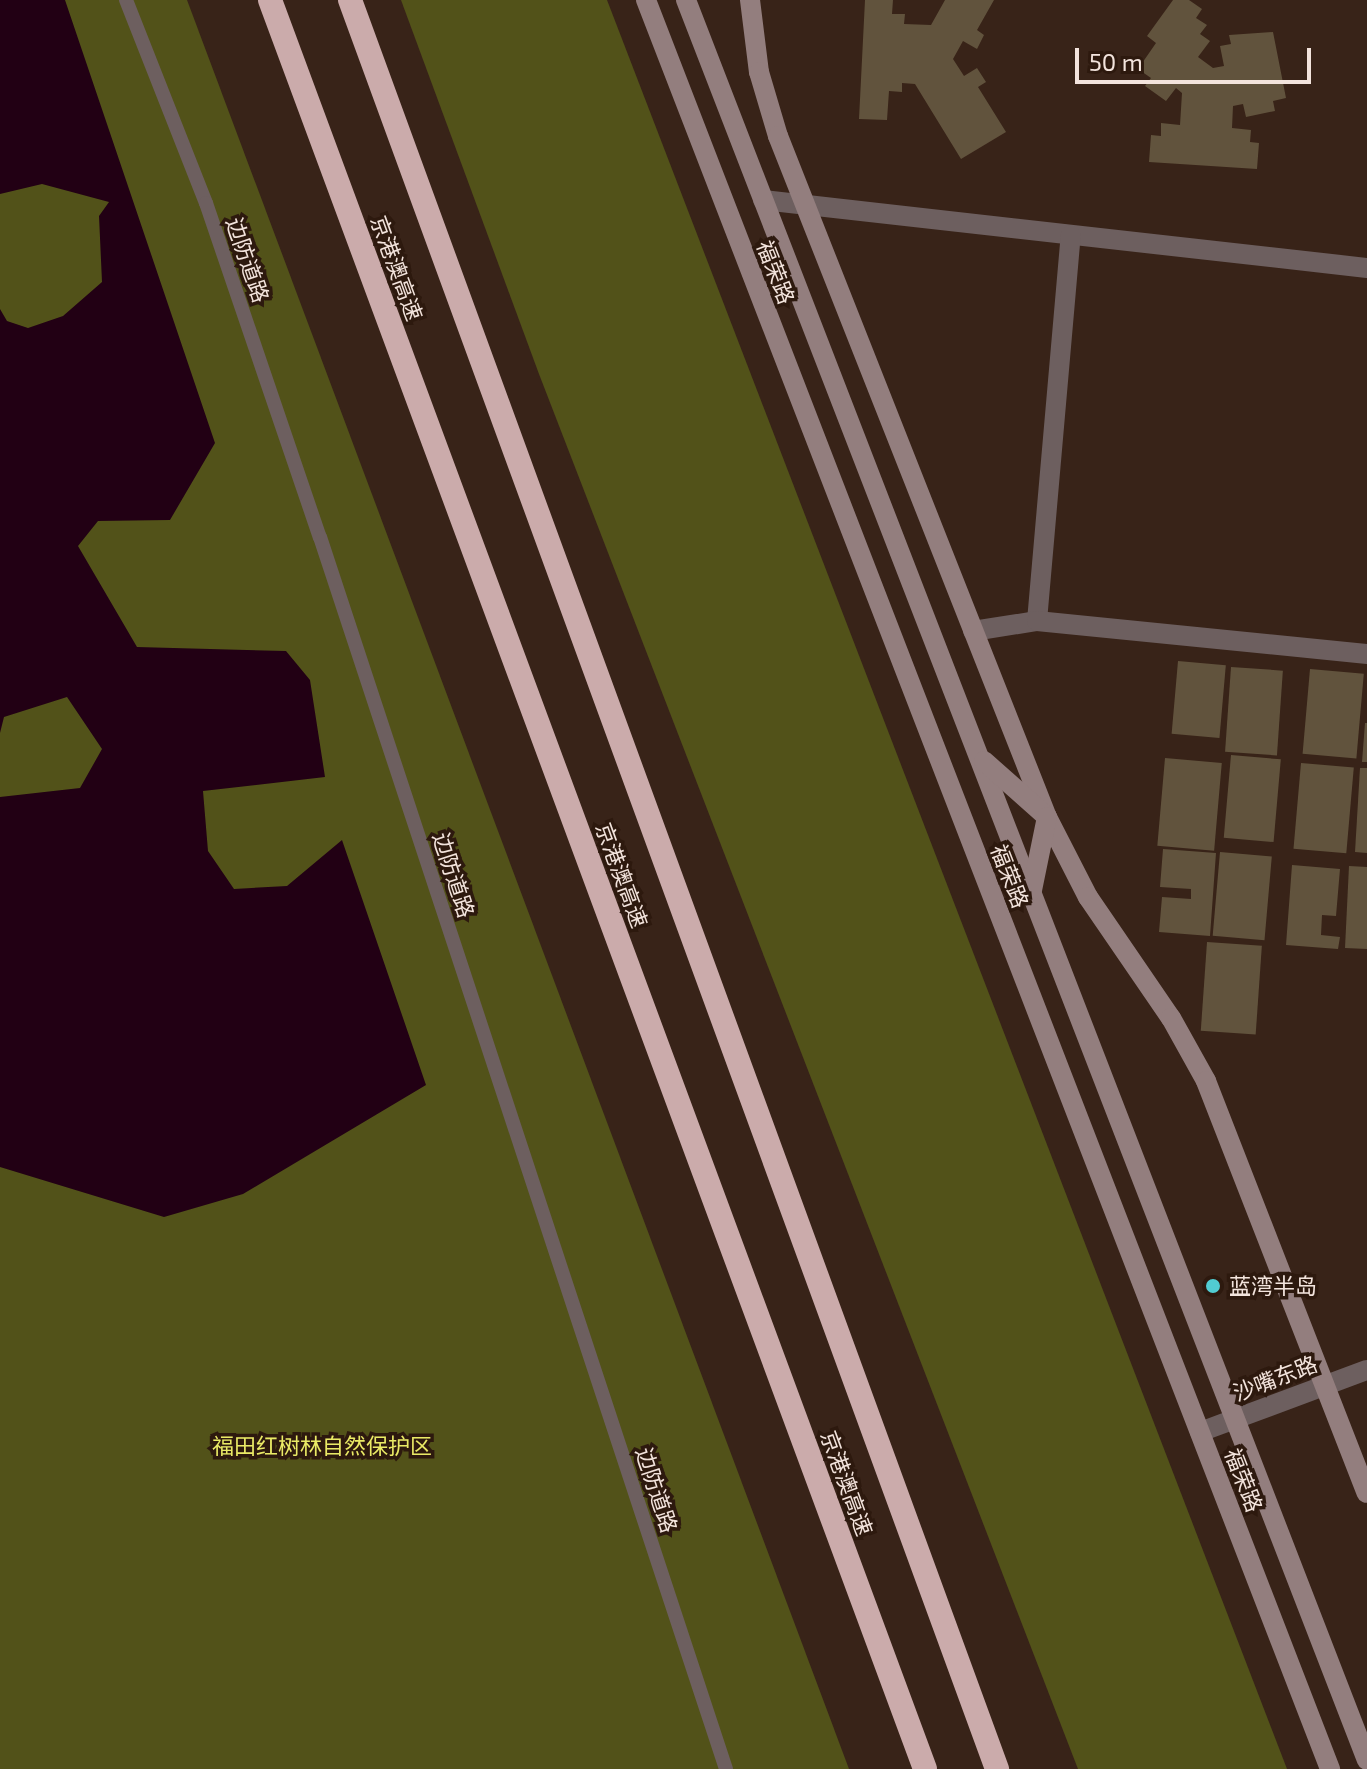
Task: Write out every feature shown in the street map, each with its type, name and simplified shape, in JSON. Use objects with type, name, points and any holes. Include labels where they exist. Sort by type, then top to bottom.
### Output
[{"type":"highway","name":"京港澳高速","points":[[270,0],[925,1769]]},
{"type":"highway","name":"京港澳高速","points":[[350,0],[997,1769]]},
{"type":"main road","name":"福荣路","points":[[646,0],[1330,1769]]},
{"type":"main road","name":"福荣路","points":[[686,0],[1367,1760]]},
{"type":"main road","points":[[750,0],[763,93],[1047,817],[1088,897],[1171,1018],[1206,1081],[1367,1493]]},
{"type":"main road","points":[[978,755],[1047,817]]},
{"type":"main road","points":[[1032,893],[1047,817]]},
{"type":"street","points":[[763,200],[1367,268]]},
{"type":"street","points":[[1037,621],[1071,235]]},
{"type":"street","points":[[973,631],[1037,621],[1367,654]]},
{"type":"street","name":"沙嘴东路","points":[[1200,1432],[1367,1370]]},
{"type":"lane","name":"边防道路","points":[[126,0],[206,203],[320,537],[726,1769]]},
{"type":"green space","name":"福田红树林自然保护区","points":[[0,0],[187,0],[849,1769],[0,1769]]},
{"type":"green space","points":[[401,0],[607,0],[1287,1769],[1078,1769],[539,374]]},
{"type":"shaded area","points":[[0,0],[65,0],[215,443],[170,520],[98,521],[78,546],[137,647],[286,651],[310,680],[325,777],[203,791],[208,851],[234,889],[287,886],[342,840],[426,1085],[243,1194],[164,1217],[0,1167],[0,797],[80,788],[102,749],[67,697],[4,717],[0,733],[0,309],[7,321],[28,328],[63,316],[102,282],[99,216],[109,202],[42,184],[0,194]]},
{"type":"building","points":[[865,0],[893,0],[892,14],[905,14],[904,24],[931,25],[945,0],[994,0],[977,30],[984,35],[977,49],[963,41],[953,59],[964,76],[977,68],[986,82],[978,87],[1006,132],[961,159],[915,84],[902,83],[902,92],[889,91],[887,120],[859,119]]},
{"type":"building","points":[[1173,0],[1189,0],[1202,9],[1196,18],[1207,25],[1200,34],[1210,41],[1198,57],[1213,68],[1224,66],[1220,46],[1231,44],[1229,35],[1273,32],[1286,98],[1273,101],[1275,111],[1246,117],[1243,104],[1233,106],[1232,128],[1251,130],[1250,142],[1259,143],[1257,169],[1149,162],[1151,135],[1161,136],[1161,123],[1180,125],[1182,93],[1176,88],[1166,101],[1145,86],[1151,78],[1138,69],[1156,43],[1147,36]]},
{"type":"building","points":[[1178,661],[1226,665],[1219,738],[1172,734]]},
{"type":"building","points":[[1231,667],[1283,671],[1277,755],[1225,752]]},
{"type":"building","points":[[1310,669],[1364,674],[1356,758],[1303,754]]},
{"type":"building","points":[[1365,723],[1367,762],[1362,762]]},
{"type":"building","points":[[1231,755],[1281,759],[1274,842],[1224,838]]},
{"type":"building","points":[[1165,758],[1222,763],[1214,851],[1157,846]]},
{"type":"building","points":[[1301,763],[1354,768],[1346,853],[1294,849]]},
{"type":"building","points":[[1360,768],[1367,768],[1367,853],[1355,852]]},
{"type":"building","points":[[1163,849],[1216,853],[1210,936],[1159,932],[1162,897],[1191,899],[1191,889],[1160,887]]},
{"type":"building","points":[[1220,852],[1272,857],[1264,940],[1213,936]]},
{"type":"building","points":[[1292,865],[1340,869],[1336,916],[1322,915],[1321,935],[1340,937],[1338,949],[1286,945]]},
{"type":"building","points":[[1349,866],[1367,867],[1367,949],[1345,948]]},
{"type":"building","points":[[1207,942],[1262,946],[1256,1035],[1201,1031]]},
{"type":"place","name":"蓝湾半岛","points":[[1213,1286]]}]
